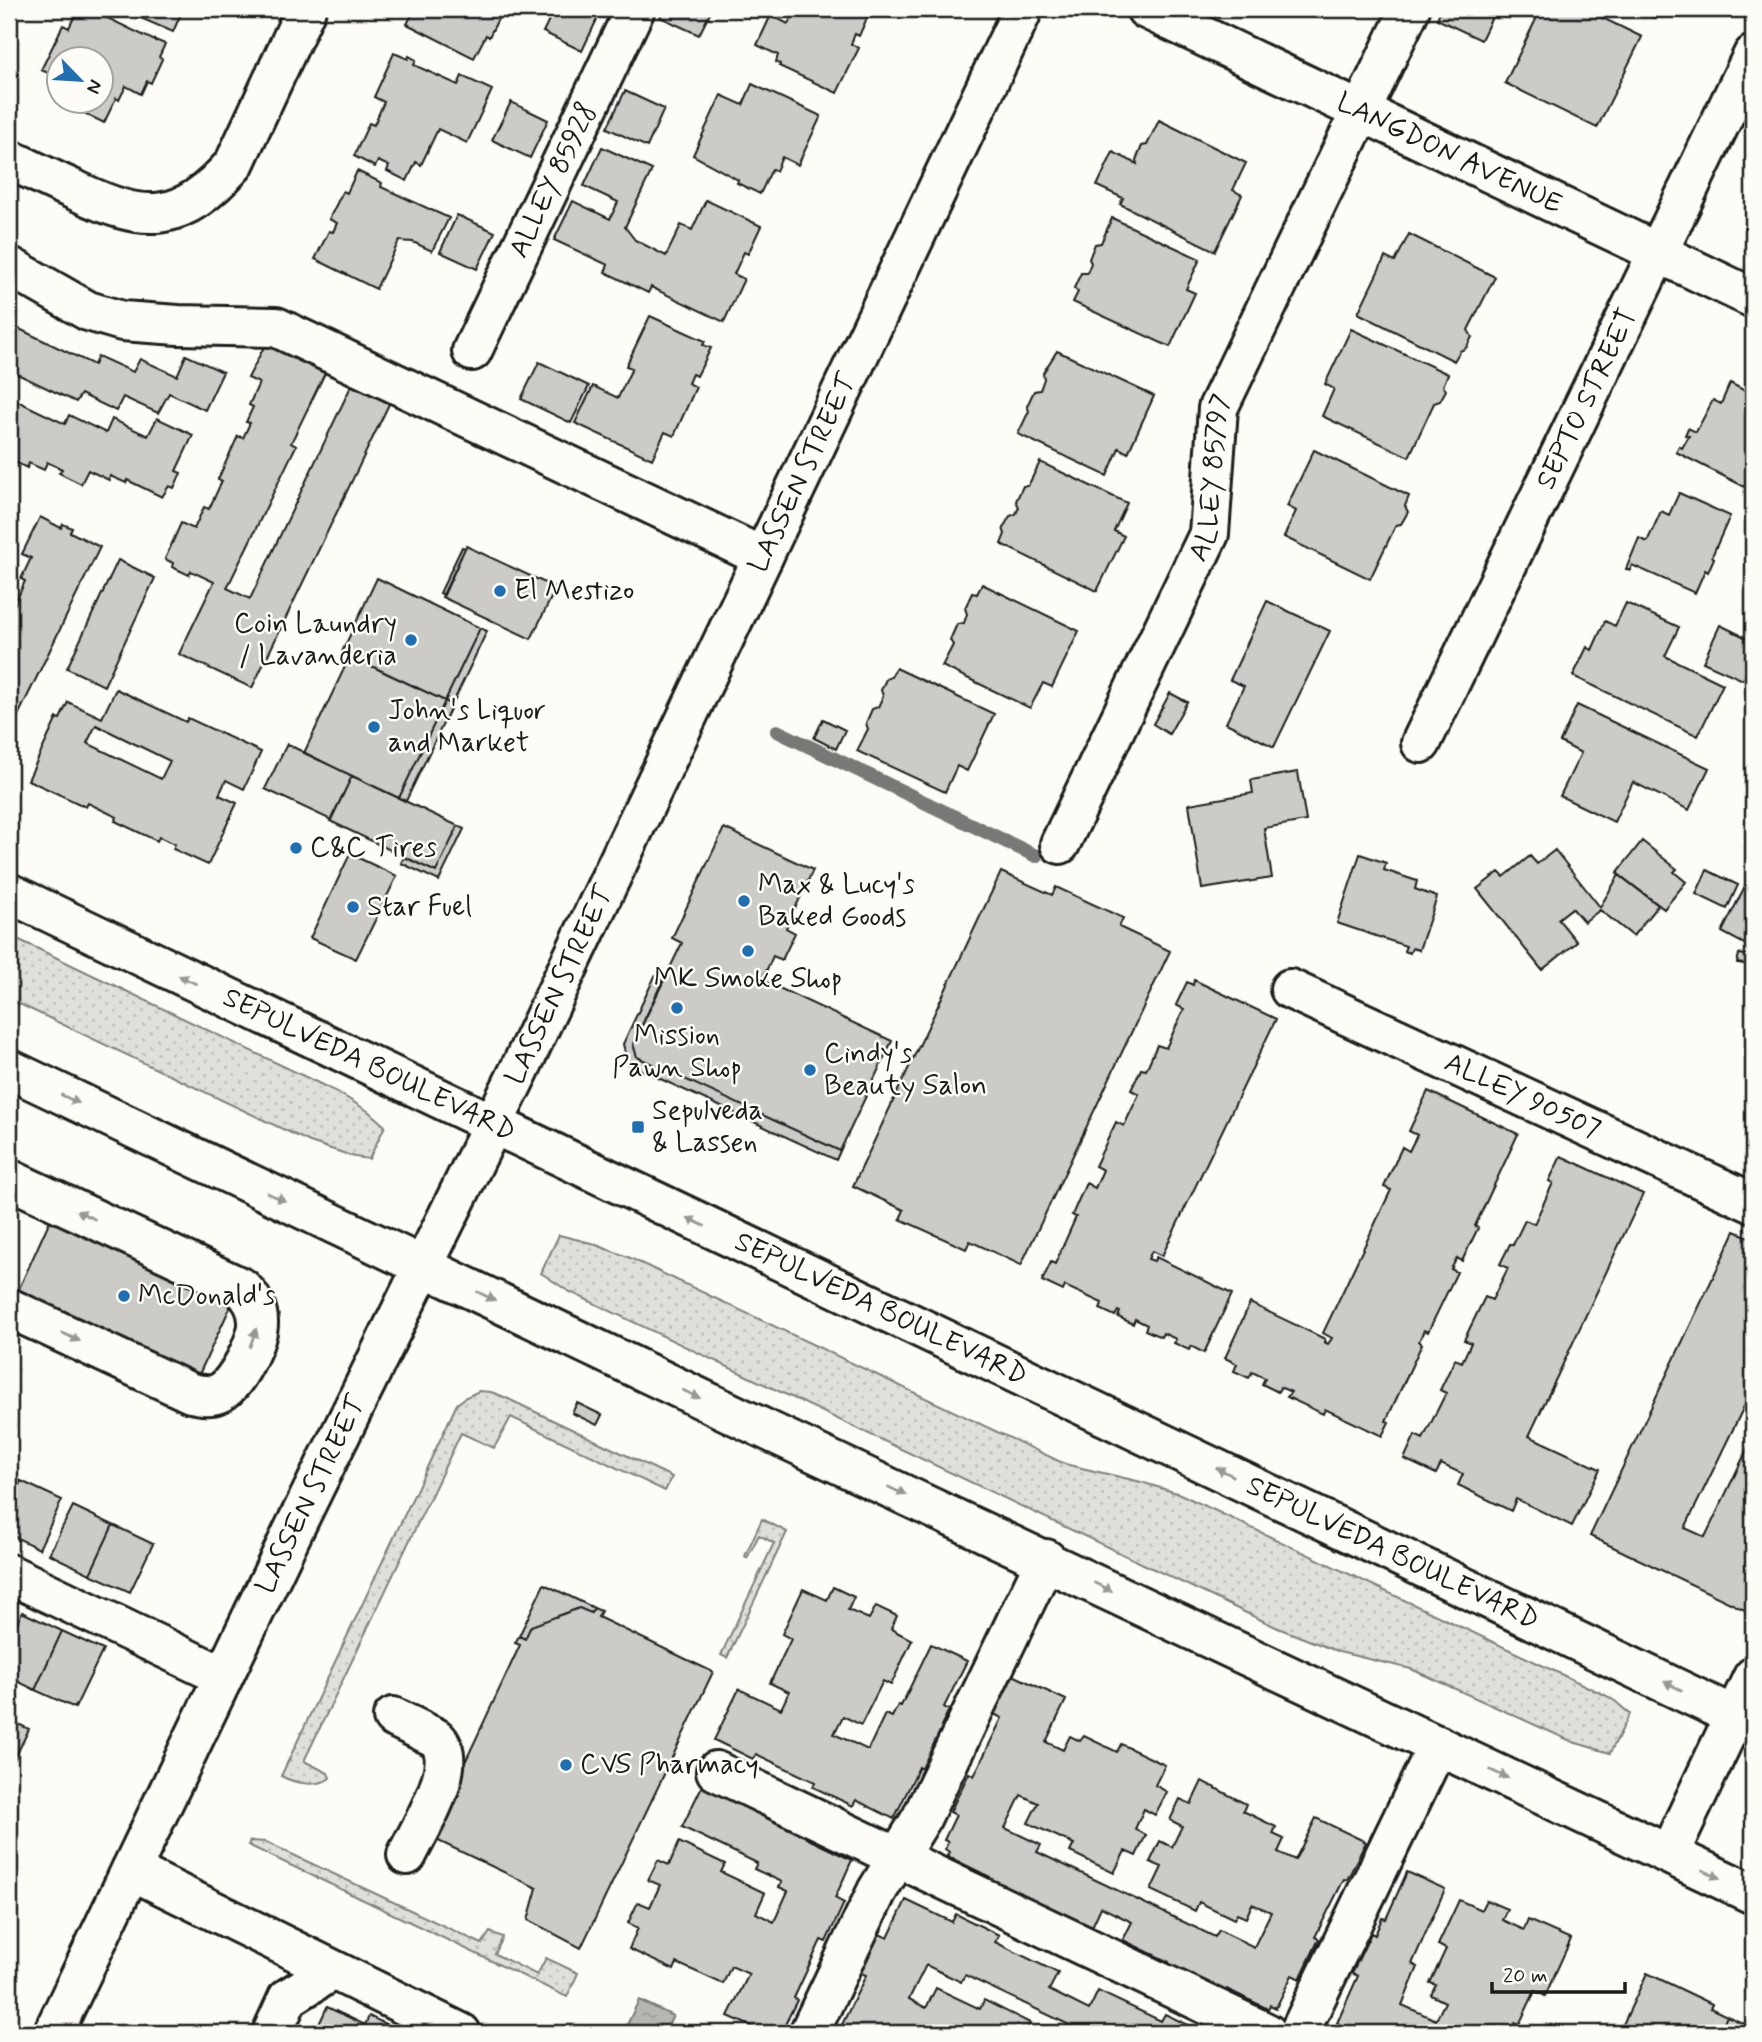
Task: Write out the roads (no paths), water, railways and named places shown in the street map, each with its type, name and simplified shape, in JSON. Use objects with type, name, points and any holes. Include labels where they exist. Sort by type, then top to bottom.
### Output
[{"type":"main road","points":[[9,159],[111,207],[143,214],[175,209],[202,194],[234,164],[306,9]]},
{"type":"main road","name":"ALLEY 85928","points":[[472,351],[635,9]]},
{"type":"main road","name":"LASSEN STREET","points":[[53,2033],[223,1676],[493,1125],[1023,9]]},
{"type":"main road","name":"LANGDON AVENUE","points":[[1146,9],[1753,298]]},
{"type":"main road","name":"ALLEY 85797","points":[[1060,844],[1209,534],[1218,408],[1410,9]]},
{"type":"main road","name":"SEPTO STREET","points":[[1421,743],[1753,55]]},
{"type":"main road","points":[[9,267],[88,312],[122,321],[276,327],[763,557]]},
{"type":"main road","name":"SEPULVEDA BOULEVARD","points":[[9,893],[1744,1720]]},
{"type":"main road","name":"ALLEY 90507","points":[[1290,989],[1753,1203]]},
{"type":"main road","points":[[9,1069],[773,1433],[1046,1559],[1753,1894]]},
{"type":"main road","points":[[9,1179],[242,1287],[255,1307],[258,1323],[254,1339],[234,1380],[219,1392],[206,1396],[191,1393],[9,1308]]},
{"type":"main road","points":[[809,2033],[877,1891],[921,1819],[1046,1559]]},
{"type":"main road","points":[[9,1574],[223,1676]]},
{"type":"main road","points":[[1669,1854],[1744,1720],[1753,1677]]},
{"type":"main road","points":[[393,1717],[436,1738],[446,1758],[442,1780],[407,1855]]},
{"type":"main road","points":[[1299,2033],[1438,1745]]},
{"type":"main road","points":[[716,1771],[1267,2033]]},
{"type":"main road","points":[[131,1871],[461,2033]]},
{"type":"main road","points":[[272,2033],[288,1998],[331,1970]]},
{"type":"water","points":[[639,2000],[673,2016],[664,2033],[623,2033]]},
{"type":"waterway","points":[[777,731],[1036,856]]},
{"type":"place","name":"El Mestizo","points":[[500,591]]},
{"type":"place","name":"Coin Laundry / Lavanderia","points":[[411,640]]},
{"type":"place","name":"John's Liquor and Market","points":[[374,727]]},
{"type":"place","name":"C&C Tires","points":[[296,848]]},
{"type":"place","name":"Max & Lucy's Baked Goods","points":[[744,901]]},
{"type":"place","name":"Star Fuel","points":[[353,907]]},
{"type":"place","name":"MK Smoke Shop","points":[[748,951]]},
{"type":"place","name":"Mission Pawn Shop","points":[[677,1008]]},
{"type":"place","name":"Cindy's Beauty Salon","points":[[810,1070]]},
{"type":"place","name":"Sepulveda & Lassen","points":[[638,1127]]},
{"type":"place","name":"McDonald's","points":[[124,1296]]},
{"type":"place","name":"CVS Pharmacy","points":[[566,1765]]}]
